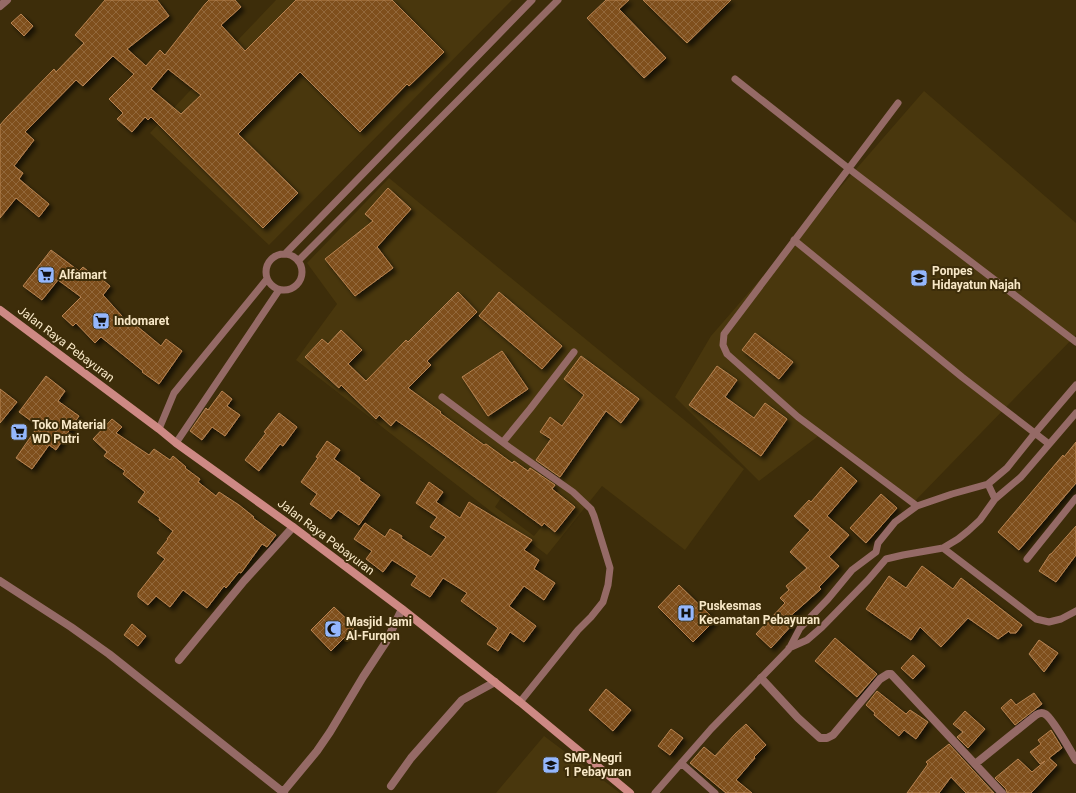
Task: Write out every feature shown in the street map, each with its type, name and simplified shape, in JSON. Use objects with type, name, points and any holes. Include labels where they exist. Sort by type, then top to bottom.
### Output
[{"type":"main road","name":"Jalan Raya Pebayuran","points":[[0,310],[176,443],[293,527],[402,609],[520,702],[630,793]]},
{"type":"street","points":[[0,6],[7,0]]},
{"type":"street","points":[[179,660],[244,581],[293,527]]},
{"type":"street","points":[[0,581],[71,627],[108,654],[283,792],[317,751],[330,732],[386,642],[402,609]]},
{"type":"street","points":[[761,678],[810,729],[820,738],[827,738],[833,735],[880,679],[884,675],[891,674],[1002,793]]},
{"type":"street","points":[[391,786],[411,758],[462,700],[495,682]]},
{"type":"street","points":[[975,764],[1040,713],[1045,714],[1051,720],[1076,760]]},
{"type":"lane","points":[[298,261],[558,0]]},
{"type":"lane","points":[[285,254],[527,2]]},
{"type":"lane","points":[[735,79],[848,168],[1076,342]]},
{"type":"lane","points":[[898,103],[724,334],[723,345],[727,354],[798,417],[917,506]]},
{"type":"lane","points":[[794,240],[962,377],[1049,444]]},
{"type":"lane","points":[[285,254],[295,257],[302,269],[303,274],[300,283],[292,289],[279,290],[272,286],[267,280],[266,267],[273,257],[285,254]]},
{"type":"lane","points":[[159,429],[174,392],[267,280]]},
{"type":"lane","points":[[176,443],[279,290]]},
{"type":"lane","points":[[503,442],[574,352]]},
{"type":"lane","points":[[654,793],[711,729],[789,649],[800,628],[852,570],[876,552],[878,543],[895,522],[917,506],[988,484],[1007,468],[1076,385]]},
{"type":"lane","points":[[442,397],[573,492],[591,509],[610,568],[608,585],[603,602],[578,630],[520,702]]},
{"type":"lane","points":[[789,649],[807,640],[817,631],[868,580],[886,559],[943,548],[958,539],[980,520],[995,500],[1021,477],[1076,413]]},
{"type":"lane","points":[[988,484],[995,500]]},
{"type":"lane","points":[[1027,559],[1076,498]]},
{"type":"lane","points":[[943,548],[1036,618],[1049,622],[1061,619],[1076,611]]},
{"type":"lane","points":[[876,552],[886,559]]},
{"type":"lane","points":[[681,763],[715,793]]},
{"type":"shaded area","points":[[276,0],[296,0],[165,131],[238,134],[300,72],[360,132],[396,96],[299,0],[323,0],[409,86],[444,52],[392,0],[512,0],[269,245],[150,133]]},
{"type":"shaded area","name":"Ponpes Hidayatun Najah","points":[[924,91],[1076,223],[1076,335],[914,502],[821,434],[759,481],[675,397],[711,336]],"holes":[[[755,333],[792,362],[779,379],[742,350]],[[717,366],[737,380],[725,397],[754,418],[787,419],[761,456],[689,405]]]},
{"type":"shaded area","points":[[389,178],[744,469],[685,550],[602,486],[547,555],[296,360],[337,304],[307,263]],"holes":[[[388,188],[411,209],[388,235],[365,214]],[[326,259],[393,268],[355,296]],[[458,293],[477,312],[428,360],[409,341]],[[480,315],[562,346],[542,369]],[[341,331],[362,350],[348,364],[355,371],[339,388],[305,357],[322,339],[328,344]],[[406,341],[401,395],[411,405],[391,425],[379,415],[376,418]],[[501,351],[528,389],[488,416],[462,377]],[[581,356],[639,399],[622,423],[564,379]],[[420,397],[441,412],[422,439],[401,424]],[[574,409],[596,425],[560,477],[536,460],[551,439],[540,432],[550,418],[562,426]],[[441,414],[465,469],[423,439]],[[486,444],[508,461],[489,487],[466,471]],[[514,461],[574,507],[555,532],[495,486]],[[503,495],[543,525],[534,536],[495,507]]]},
{"type":"shaded area","name":"SMP Negri 1 Pebayuran","points":[[544,736],[620,793],[496,793]]},
{"type":"building","points":[[105,0],[157,0],[169,16],[127,49],[146,66],[160,50],[165,55],[209,0],[235,0],[241,7],[221,25],[245,51],[296,0],[392,0],[444,52],[409,86],[407,84],[360,132],[300,72],[238,134],[298,193],[263,228],[151,117],[148,120],[145,117],[132,132],[117,119],[123,113],[109,99],[134,74],[113,56],[83,86],[76,80],[25,132],[34,140],[14,166],[23,173],[19,179],[49,204],[39,217],[16,198],[0,218],[0,125],[54,69],[56,72],[84,43],[75,35]],"holes":[[[168,69],[201,95],[181,114],[151,89]]]},
{"type":"building","points":[[606,0],[629,0],[619,9],[666,58],[644,78],[587,18]]},
{"type":"building","points":[[643,0],[731,0],[687,43]]},
{"type":"building","points":[[21,14],[33,26],[24,36],[11,23]]},
{"type":"building","points":[[388,188],[411,209],[377,247],[393,268],[355,296],[325,259],[373,221],[365,214]]},
{"type":"building","points":[[51,250],[79,271],[83,267],[97,278],[98,276],[110,286],[103,295],[130,325],[132,322],[161,346],[166,339],[182,351],[159,384],[142,372],[143,371],[101,337],[95,343],[76,323],[73,326],[62,316],[81,297],[58,280],[42,300],[23,286]]},
{"type":"building","points":[[458,292],[477,312],[427,361],[431,365],[408,388],[484,445],[486,444],[512,463],[514,461],[528,471],[530,468],[555,485],[552,489],[575,507],[555,532],[544,523],[542,526],[396,420],[391,426],[379,415],[376,419],[341,385],[339,388],[305,357],[322,339],[328,344],[341,330],[362,350],[348,364],[366,381],[406,340],[408,342]]},
{"type":"building","points":[[499,292],[562,346],[542,369],[479,316]]},
{"type":"building","points":[[755,333],[793,362],[779,379],[742,350]]},
{"type":"building","points":[[502,351],[528,389],[488,416],[462,377]]},
{"type":"building","points":[[581,356],[639,399],[621,423],[606,411],[560,477],[536,460],[551,439],[540,432],[550,417],[562,426],[584,395],[564,379]]},
{"type":"building","points":[[717,366],[737,380],[725,397],[754,418],[765,403],[787,419],[761,456],[689,405]]},
{"type":"building","points":[[46,376],[65,391],[58,401],[79,416],[56,450],[49,445],[32,469],[16,458],[38,426],[19,412]]},
{"type":"building","points":[[0,389],[17,402],[0,423]]},
{"type":"building","points":[[222,391],[232,399],[227,406],[240,415],[225,436],[212,427],[202,440],[190,431],[206,408],[208,410]]},
{"type":"building","points":[[279,413],[297,427],[283,446],[280,444],[259,471],[245,460]]},
{"type":"building","points":[[112,419],[122,427],[116,433],[149,455],[154,449],[170,460],[173,456],[186,467],[185,468],[200,479],[198,482],[216,496],[219,492],[239,505],[254,517],[253,518],[276,535],[267,547],[262,544],[241,573],[239,572],[226,588],[224,586],[207,608],[183,590],[170,607],[156,596],[148,605],[138,597],[138,593],[165,559],[157,553],[173,531],[159,520],[160,518],[138,502],[145,492],[123,474],[125,471],[104,456],[107,452],[93,439]]},
{"type":"building","points":[[327,441],[340,450],[334,459],[380,495],[359,525],[338,510],[331,519],[310,504],[317,494],[301,482],[318,458],[316,457]]},
{"type":"building","points":[[1076,442],[1076,483],[1019,550],[998,532],[1063,455],[1064,457]]},
{"type":"building","points":[[841,467],[857,481],[827,516],[849,535],[829,557],[839,566],[819,587],[821,589],[787,619],[792,625],[771,648],[756,634],[785,603],[780,598],[789,590],[786,586],[807,568],[790,552],[810,530],[794,516],[809,500],[811,502]]},
{"type":"building","points":[[429,482],[443,492],[436,502],[460,518],[469,502],[532,540],[524,550],[539,560],[534,569],[555,583],[544,600],[524,586],[509,606],[536,626],[524,642],[510,632],[498,651],[487,644],[498,628],[461,601],[467,593],[443,578],[430,597],[411,585],[417,576],[392,560],[383,572],[366,559],[372,551],[354,539],[365,523],[385,537],[390,529],[402,536],[401,538],[431,557],[446,537],[430,527],[437,517],[416,503]]},
{"type":"building","points":[[881,494],[897,508],[866,543],[850,528]]},
{"type":"building","points":[[1076,526],[1076,555],[1056,582],[1039,571],[1050,554]]},
{"type":"building","points":[[922,566],[953,589],[961,578],[1022,625],[1016,633],[1010,633],[1009,631],[998,639],[968,618],[941,647],[920,627],[911,640],[866,609],[889,576],[906,588]]},
{"type":"building","name":"Puskesmas Kecamatan Pebayuran","points":[[679,585],[715,620],[693,642],[658,607]]},
{"type":"building","name":"Masjid Jami Al-Furqon","points":[[334,607],[355,627],[331,651],[311,630]]},
{"type":"building","points":[[132,624],[146,636],[138,646],[124,635]]},
{"type":"building","points":[[835,638],[877,674],[857,697],[815,661]]},
{"type":"building","points":[[1039,640],[1058,653],[1044,672],[1029,654]]},
{"type":"building","points":[[913,655],[925,666],[913,679],[901,668]]},
{"type":"building","points":[[606,689],[631,710],[613,731],[589,710]]},
{"type":"building","points":[[877,691],[906,714],[910,710],[928,722],[916,739],[904,730],[899,736],[874,715],[875,713],[866,705]]},
{"type":"building","points":[[1034,693],[1042,704],[1015,725],[1001,708],[1011,699],[1016,705]]},
{"type":"building","points":[[965,711],[985,729],[968,748],[957,737],[963,732],[953,724]]},
{"type":"building","points":[[746,724],[766,745],[754,757],[755,758],[736,780],[752,793],[726,793],[690,763],[704,747],[715,756]]},
{"type":"building","points":[[671,729],[683,738],[670,755],[658,746]]},
{"type":"building","points":[[1051,730],[1062,748],[1049,758],[1057,765],[1031,793],[1007,793],[1006,789],[995,778],[1018,759],[1032,772],[1045,761],[1040,764],[1030,752],[1041,744],[1038,740]]},
{"type":"building","points":[[949,744],[994,793],[966,793],[951,777],[939,793],[907,793],[928,764],[926,762]]},
{"type":"place","name":"Alfamart","points":[[46,275]]},
{"type":"place","name":"Ponpes Hidayatun Najah","points":[[919,278]]},
{"type":"place","name":"Indomaret","points":[[101,321]]},
{"type":"place","name":"Toko Material WD Putri","points":[[19,432]]},
{"type":"place","name":"Puskesmas Kecamatan Pebayuran","points":[[686,613]]},
{"type":"place","name":"Masjid Jami Al-Furqon","points":[[333,629]]},
{"type":"place","name":"SMP Negri 1 Pebayuran","points":[[551,765]]}]
